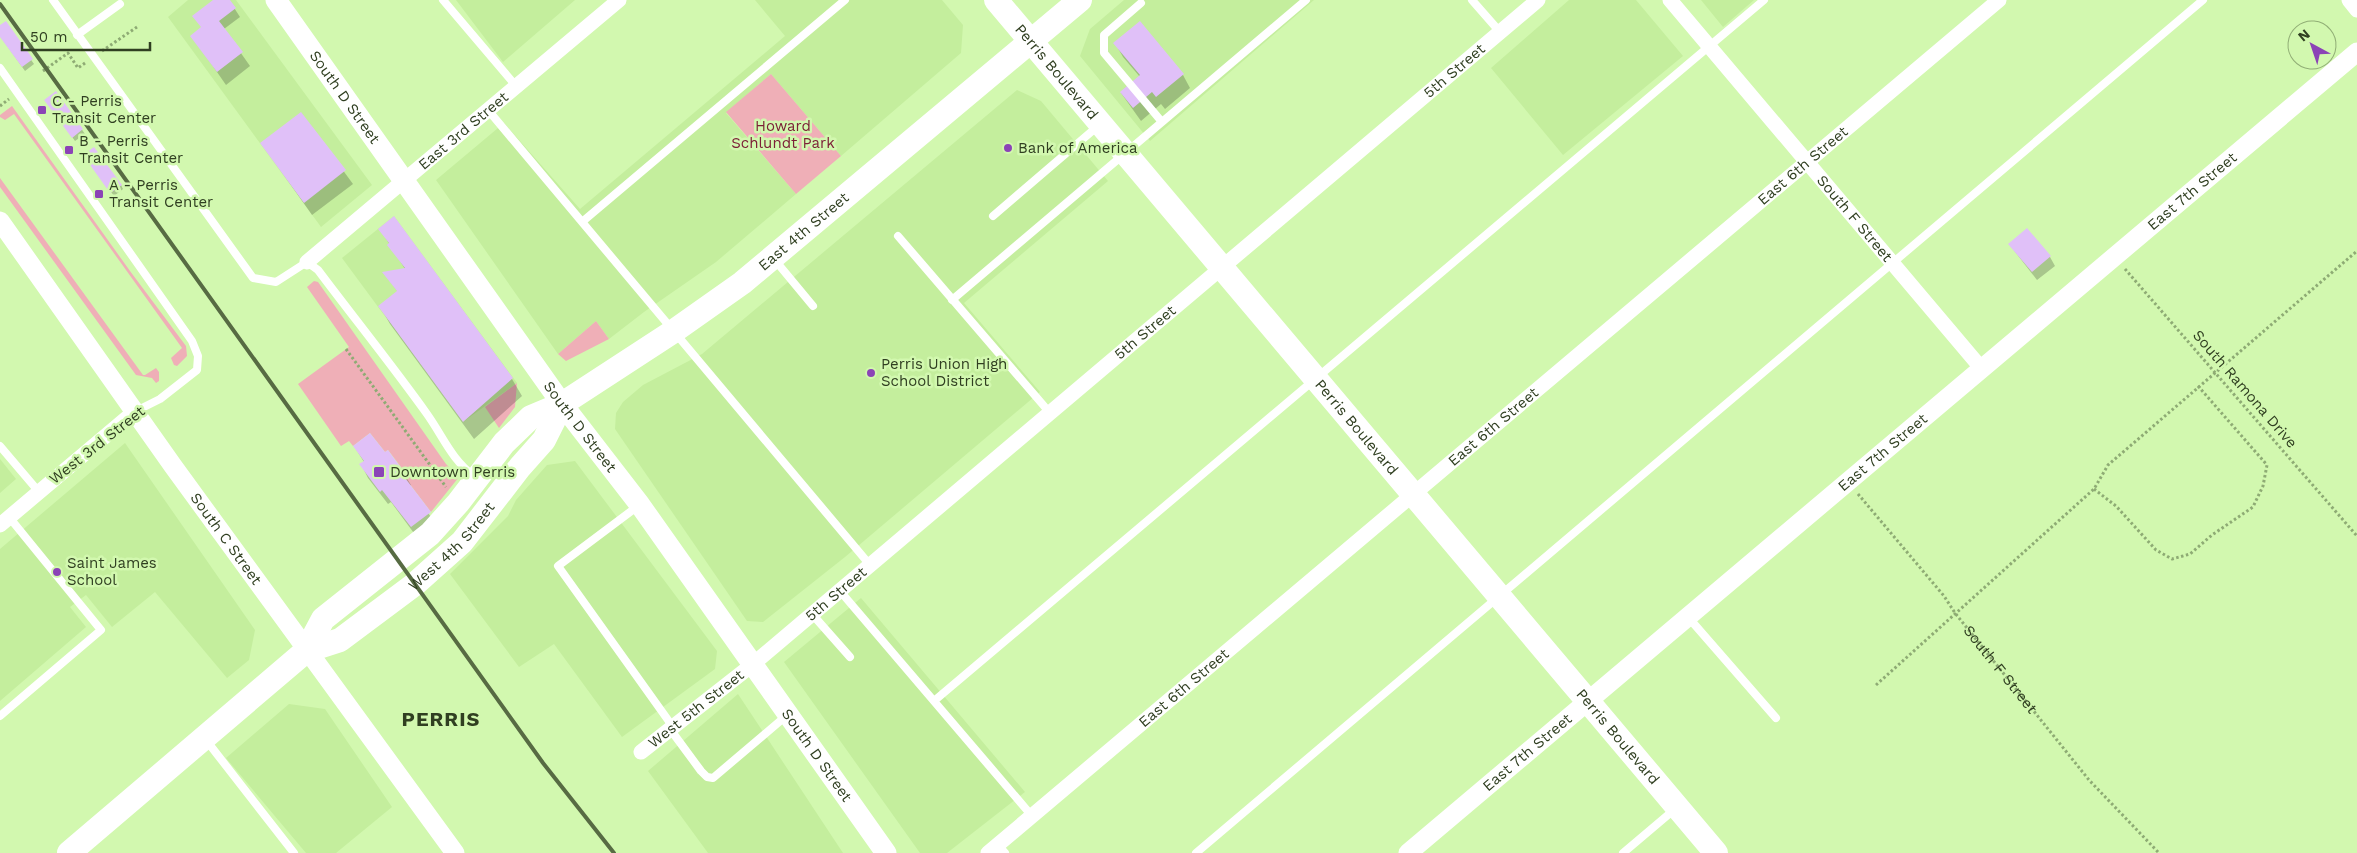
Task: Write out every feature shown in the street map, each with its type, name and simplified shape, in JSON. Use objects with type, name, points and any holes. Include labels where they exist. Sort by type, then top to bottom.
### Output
[{"type":"main road","name":"South D Street","points":[[276,0],[562,404],[640,505],[886,853]]},
{"type":"main road","name":"Perris Boulevard","points":[[996,0],[1716,853]]},
{"type":"main road","name":"East 4th Street","points":[[562,404],[674,332],[742,283],[1080,0]]},
{"type":"main road","name":"West 4th Street","points":[[69,853],[306,650],[323,619],[430,534],[458,503],[504,443],[531,417],[562,404]]},
{"type":"main road","name":"West 4th Street","points":[[306,650],[340,640],[414,584],[462,542],[520,467],[544,440],[562,404]]},
{"type":"street","name":"5th Street","points":[[752,665],[1538,0]]},
{"type":"street","name":"South F Street","points":[[1670,0],[1982,370]]},
{"type":"street","name":"East 6th Street","points":[[997,850],[1032,816],[1999,0]]},
{"type":"street","points":[[2349,0],[2357,10]]},
{"type":"street","name":"East 3rd Street","points":[[307,262],[613,2]]},
{"type":"street","name":"East 7th Street","points":[[1408,853],[2357,52]]},
{"type":"street","name":"South C Street","points":[[0,221],[134,412],[455,853]]},
{"type":"street","name":"West 3rd Street","points":[[4,521],[134,412]]},
{"type":"street","name":"West 5th Street","points":[[641,752],[752,665]]},
{"type":"lane","points":[[53,0],[253,278],[276,282],[307,262],[318,270],[428,416],[452,456],[461,466],[477,478]]},
{"type":"lane","points":[[444,0],[516,86]]},
{"type":"lane","points":[[582,222],[845,0]]},
{"type":"lane","points":[[952,300],[1306,0]]},
{"type":"lane","points":[[1472,0],[1500,32]]},
{"type":"lane","points":[[934,701],[1764,0]]},
{"type":"lane","points":[[1196,853],[1498,595],[2203,0]]},
{"type":"lane","points":[[77,35],[120,4]]},
{"type":"lane","points":[[1141,4],[1104,35],[1104,53],[1162,122]]},
{"type":"lane","name":"West 3rd Street","points":[[0,68],[192,341],[198,356],[197,370],[160,399],[134,412]]},
{"type":"lane","points":[[488,110],[870,565]]},
{"type":"lane","points":[[993,216],[1101,123]]},
{"type":"lane","points":[[898,236],[1050,413]]},
{"type":"lane","points":[[772,258],[813,306]]},
{"type":"lane","points":[[0,446],[39,492]]},
{"type":"lane","points":[[640,505],[558,566],[672,728],[707,777],[713,778],[718,776],[788,715]]},
{"type":"lane","points":[[0,716],[101,630],[4,521]]},
{"type":"lane","points":[[840,591],[1032,816]]},
{"type":"lane","points":[[812,614],[850,657]]},
{"type":"lane","points":[[1688,617],[1776,718]]},
{"type":"lane","points":[[204,738],[294,853]]},
{"type":"lane","points":[[1623,853],[1678,807]]},
{"type":"path","points":[[1876,685],[2094,489],[2108,464],[2357,251]]},
{"type":"path","name":"South Ramona Drive","points":[[2115,257],[2357,536]]},
{"type":"path","points":[[346,349],[449,490]]},
{"type":"path","points":[[2094,489],[2116,506],[2156,550],[2172,558],[2190,554],[2212,535],[2253,507],[2263,486],[2267,465],[2198,386]]},
{"type":"path","name":"South F Street","points":[[1848,482],[1944,596],[1955,613],[2089,780],[2158,853]]},
{"type":"shaded area","points":[[188,0],[236,0],[372,185],[321,227],[168,17]]},
{"type":"shaded area","points":[[456,0],[575,0],[503,62]]},
{"type":"shaded area","points":[[755,0],[942,0],[963,25],[961,53],[841,156],[771,74],[726,113],[796,194],[716,262],[609,339],[596,321],[558,354],[436,180],[504,123],[580,209],[785,36]]},
{"type":"shaded area","points":[[1124,0],[1314,0],[1150,141],[1080,56],[1090,29]]},
{"type":"shaded area","points":[[1569,0],[1636,0],[1683,56],[1563,155],[1491,68]]},
{"type":"shaded area","points":[[1701,0],[1754,0],[1723,27]]},
{"type":"shaded area","points":[[1017,90],[1041,101],[1108,181],[964,303],[1040,392],[845,557],[763,622],[747,621],[615,429],[616,413],[623,402],[643,385],[702,354]]},
{"type":"shaded area","points":[[394,216],[517,383],[463,422],[342,258]]},
{"type":"shaded area","name":"Saint James School","points":[[125,443],[255,630],[249,660],[227,678],[155,592],[112,627],[86,595],[70,607],[86,627],[0,701],[0,549]]},
{"type":"shaded area","points":[[0,459],[16,479],[0,493]]},
{"type":"shaded area","points":[[575,461],[717,651],[715,669],[622,737],[554,644],[519,667],[450,574],[508,516],[516,500],[547,465]]},
{"type":"shaded area","points":[[861,598],[1025,792],[947,853],[920,853],[784,662]]},
{"type":"shaded area","points":[[738,694],[843,853],[708,853],[648,771]]},
{"type":"shaded area","points":[[289,704],[325,709],[392,807],[336,853],[306,853],[226,758]]},
{"type":"green space","name":"Howard Schlundt Park","points":[[771,74],[841,156],[796,194],[726,112]]},
{"type":"green space","points":[[12,106],[186,346],[187,356],[177,366],[174,365],[171,358],[182,348],[14,114],[5,120],[0,117]]},
{"type":"green space","points":[[0,178],[143,375],[156,368],[159,372],[159,381],[156,383],[152,378],[136,375],[0,187]]},
{"type":"green space","points":[[314,281],[318,282],[446,464],[459,477],[431,512],[402,474],[404,471],[388,450],[385,452],[370,433],[353,446],[349,441],[341,446],[298,384],[349,347],[307,287]]},
{"type":"green space","points":[[596,321],[609,339],[566,361],[558,354]]},
{"type":"green space","points":[[517,383],[515,407],[499,428],[485,407]]},
{"type":"building","points":[[213,0],[230,0],[236,8],[219,21],[243,52],[217,72],[190,36],[201,27],[192,16]]},
{"type":"building","points":[[6,21],[33,59],[22,67],[0,37],[0,25]]},
{"type":"building","points":[[1140,21],[1184,74],[1156,97],[1152,92],[1133,108],[1120,92],[1140,75],[1113,43]]},
{"type":"building","points":[[56,91],[83,129],[72,138],[44,100]]},
{"type":"building","points":[[301,112],[346,170],[304,203],[260,143]]},
{"type":"building","points":[[94,147],[122,185],[110,193],[83,155]]},
{"type":"building","points":[[394,216],[513,378],[463,422],[378,306],[397,291],[382,272],[405,268],[387,245],[389,243],[378,229]]},
{"type":"building","points":[[2027,228],[2051,256],[2032,272],[2008,244]]},
{"type":"building","points":[[370,433],[385,452],[388,450],[404,472],[402,474],[431,512],[411,527],[382,490],[380,492],[359,464],[364,461],[353,446]]},
{"type":"railway","points":[[0,4],[543,763],[614,853]]},
{"type":"place","name":"C - Perris Transit Center","points":[[42,110]]},
{"type":"place","name":"Bank of America","points":[[1008,148]]},
{"type":"place","name":"B - Perris Transit Center","points":[[69,150]]},
{"type":"place","name":"A - Perris Transit Center","points":[[99,194]]},
{"type":"place","name":"Perris Union High School District","points":[[871,373]]},
{"type":"place","name":"Downtown Perris","points":[[379,472]]},
{"type":"place","name":"Saint James School","points":[[57,572]]},
{"type":"district","name":"PERRIS","points":[[441,719]]}]
